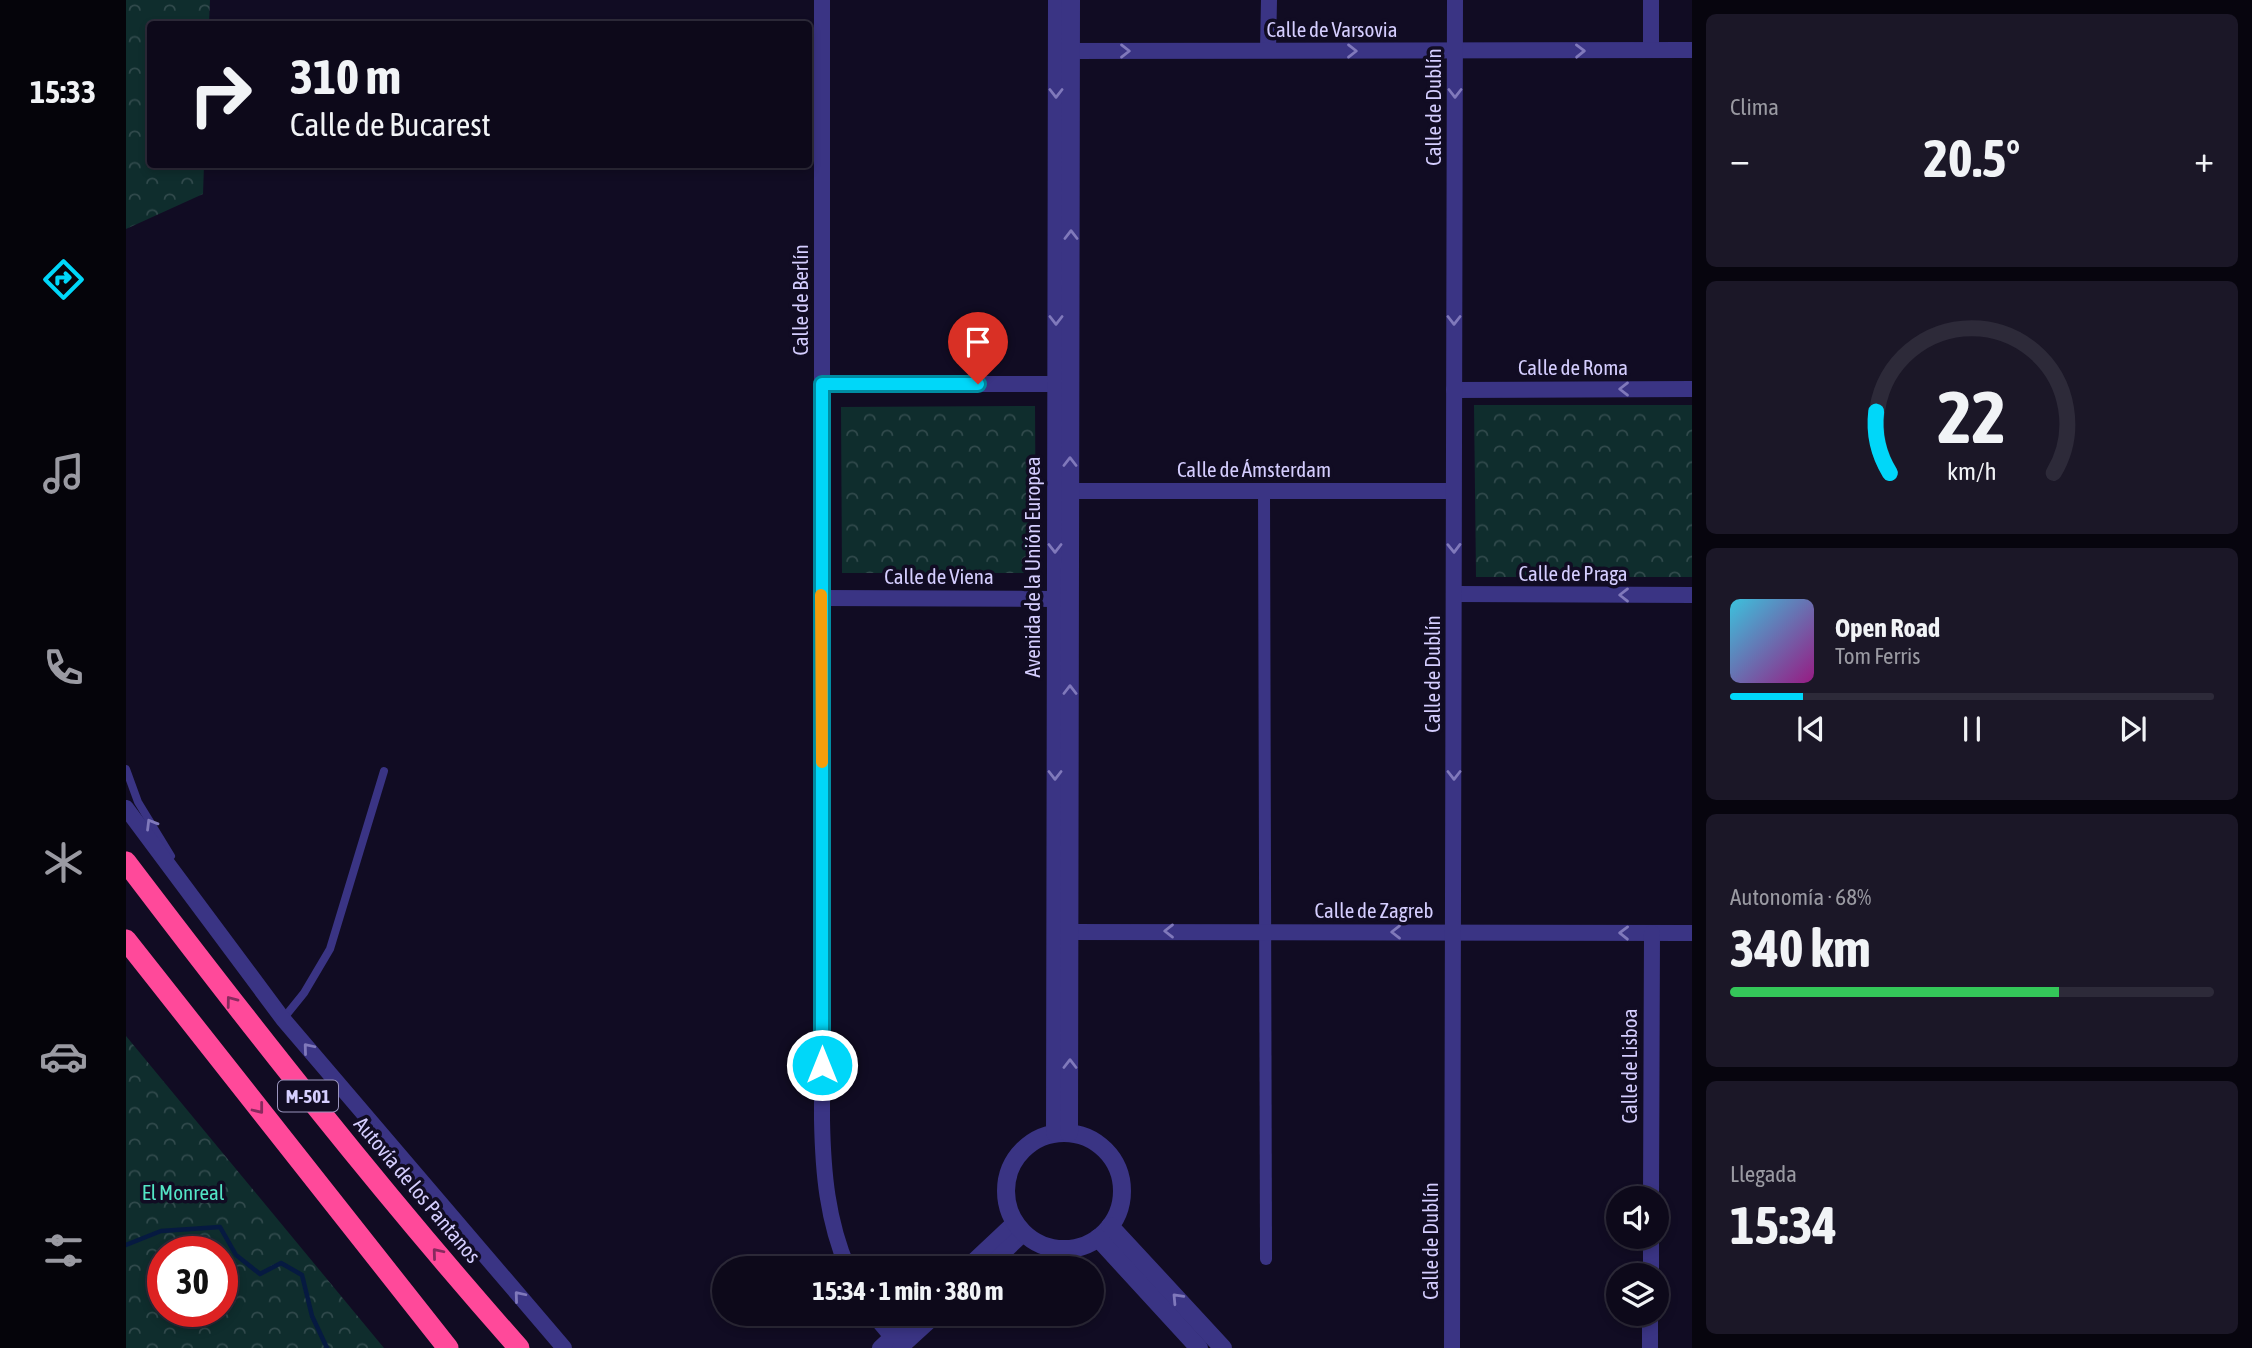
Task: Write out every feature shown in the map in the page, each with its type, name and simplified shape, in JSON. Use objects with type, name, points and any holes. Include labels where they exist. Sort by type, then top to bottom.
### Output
[{"type":"highway","name":"Autovía de los Pantanos","points":[[126,862],[247,1022],[395,1203],[519,1348]]},
{"type":"highway","name":"M-501","points":[[126,940],[448,1348]]},
{"type":"street","name":"Calle de Berlín","points":[[822,0],[823,1166],[829,1213],[844,1256]]},
{"type":"street","name":"Avenida de la Unión Europea","points":[[1057,0],[1064,51],[1062,1133]]},
{"type":"street","name":"Avenida de la Unión Europea","points":[[1063,932],[1055,599],[1063,491],[1056,384],[1064,51],[1071,0]]},
{"type":"street","points":[[1269,0],[1269,50]]},
{"type":"street","name":"Calle de Dublín","points":[[1452,1348],[1455,0]]},
{"type":"street","points":[[1651,0],[1651,50]]},
{"type":"street","name":"Calle de Varsovia","points":[[1064,51],[1692,50]]},
{"type":"street","points":[[822,384],[1056,384]]},
{"type":"street","name":"Calle de Roma","points":[[1454,390],[1692,389]]},
{"type":"street","name":"Calle de Ámsterdam","points":[[1063,491],[1453,491]]},
{"type":"street","points":[[1264,491],[1266,1259]]},
{"type":"street","name":"Calle de Praga","points":[[1454,594],[1692,595]]},
{"type":"street","name":"Calle de Viena","points":[[821,598],[1055,599]]},
{"type":"street","points":[[126,808],[283,1018],[564,1348]]},
{"type":"street","name":"Calle de Zagreb","points":[[1063,932],[1692,933]]},
{"type":"street","name":"Calle de Lisboa","points":[[1651,1186],[1652,933]]},
{"type":"street","points":[[1062,1133],[1086,1136],[1102,1147],[1115,1162],[1121,1180],[1122,1199],[1116,1217],[1104,1232],[1071,1249],[1052,1248],[1034,1241],[1009,1213],[1005,1194],[1007,1174],[1016,1156],[1030,1142],[1047,1134],[1062,1133]]},
{"type":"street","points":[[982,1256],[1019,1227]]},
{"type":"street","points":[[996,1256],[1019,1227]]},
{"type":"street","points":[[1104,1232],[1199,1348]]},
{"type":"street","points":[[1104,1232],[1223,1348]]},
{"type":"street","points":[[881,1326],[895,1346]]},
{"type":"street","points":[[895,1346],[908,1326]]},
{"type":"street","points":[[895,1346],[921,1326]]},
{"type":"street","points":[[1650,1326],[1650,1348]]},
{"type":"lane","points":[[126,769],[138,802],[212,925]]},
{"type":"lane","points":[[283,1018],[304,993],[330,949],[384,771]]},
{"type":"green space","points":[[126,0],[210,0],[209,21],[147,21],[147,168],[204,168],[203,194],[126,229]]},
{"type":"green space","points":[[1474,405],[1692,405],[1692,577],[1476,577]]},
{"type":"green space","points":[[1035,406],[1036,573],[842,573],[841,407]]},
{"type":"green space","name":"El Monreal","points":[[126,1036],[384,1348],[126,1348]]},
{"type":"waterway","points":[[126,1245],[161,1231],[220,1227],[236,1255],[260,1274],[281,1263],[302,1275],[312,1316],[327,1348]]},
{"type":"slow traffic","points":[[821,595],[822,762]]},
{"type":"route","points":[[822,1065],[822,384],[978,384]]}]
